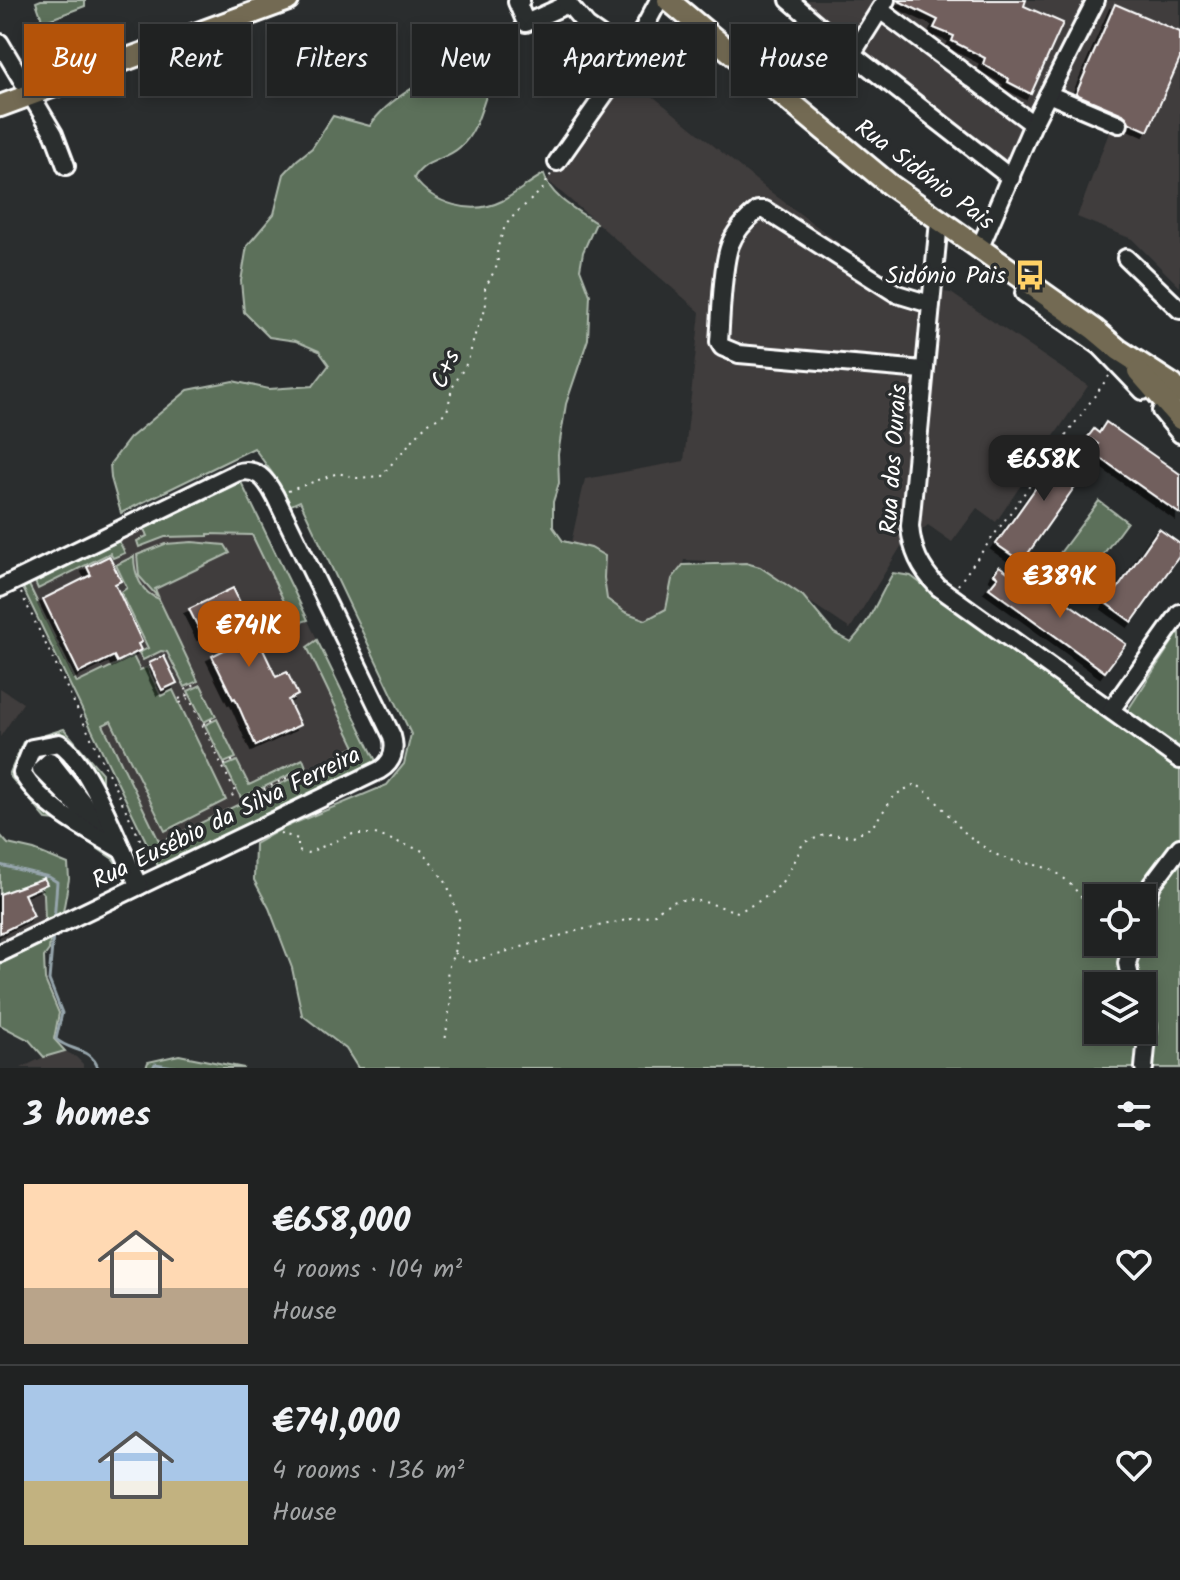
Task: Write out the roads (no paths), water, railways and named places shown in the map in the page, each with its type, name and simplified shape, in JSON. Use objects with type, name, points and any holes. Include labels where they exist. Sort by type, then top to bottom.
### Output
[{"type":"main road","points":[[124,60],[288,0]]},
{"type":"main road","name":"Rua Sidónio Pais","points":[[668,0],[890,185],[1031,284],[1111,350]]},
{"type":"main road","points":[[0,106],[27,96]]},
{"type":"main road","points":[[1111,350],[1173,385],[1180,393]]},
{"type":"main road","points":[[1111,350],[1180,419]]},
{"type":"street","points":[[521,0],[517,2],[526,23],[567,2],[585,24]]},
{"type":"street","points":[[557,162],[659,0]]},
{"type":"street","points":[[789,0],[817,24]]},
{"type":"street","points":[[980,247],[1033,124],[1096,0]]},
{"type":"street","points":[[856,48],[883,5],[1033,124]]},
{"type":"street","points":[[0,43],[24,85]]},
{"type":"street","points":[[856,57],[1011,178]]},
{"type":"street","points":[[1048,94],[1119,124]]},
{"type":"street","points":[[31,96],[54,134],[66,166]]},
{"type":"street","points":[[923,370],[739,354],[722,347],[719,342],[731,244],[748,218],[758,210],[765,210],[897,294],[930,304]]},
{"type":"street","name":"Rua dos Ourais","points":[[939,221],[910,526],[911,545],[918,563],[950,596],[1180,760]]},
{"type":"street","points":[[1126,258],[1180,310]]},
{"type":"street","points":[[1111,350],[1180,434]]},
{"type":"street","name":"Rua Eusébio da Silva Ferreira","points":[[0,953],[384,768],[394,750],[392,736],[275,496],[262,476],[241,471],[7,584]]},
{"type":"street","points":[[1111,710],[1180,613]]},
{"type":"street","points":[[120,849],[64,796],[41,769],[50,761],[120,849],[139,886]]},
{"type":"street","points":[[1152,884],[1180,847]]},
{"type":"street","points":[[1144,1068],[1146,1044]]},
{"type":"waterway","points":[[0,865],[49,877],[57,882],[54,922]]},
{"type":"waterway","points":[[53,934],[49,980],[62,1013],[56,1039],[90,1056],[98,1068]]},
{"type":"waterway","points":[[153,1068],[155,1064],[180,1068]]},
{"type":"place","name":"Sidónio Pais","points":[[1030,275]]}]
